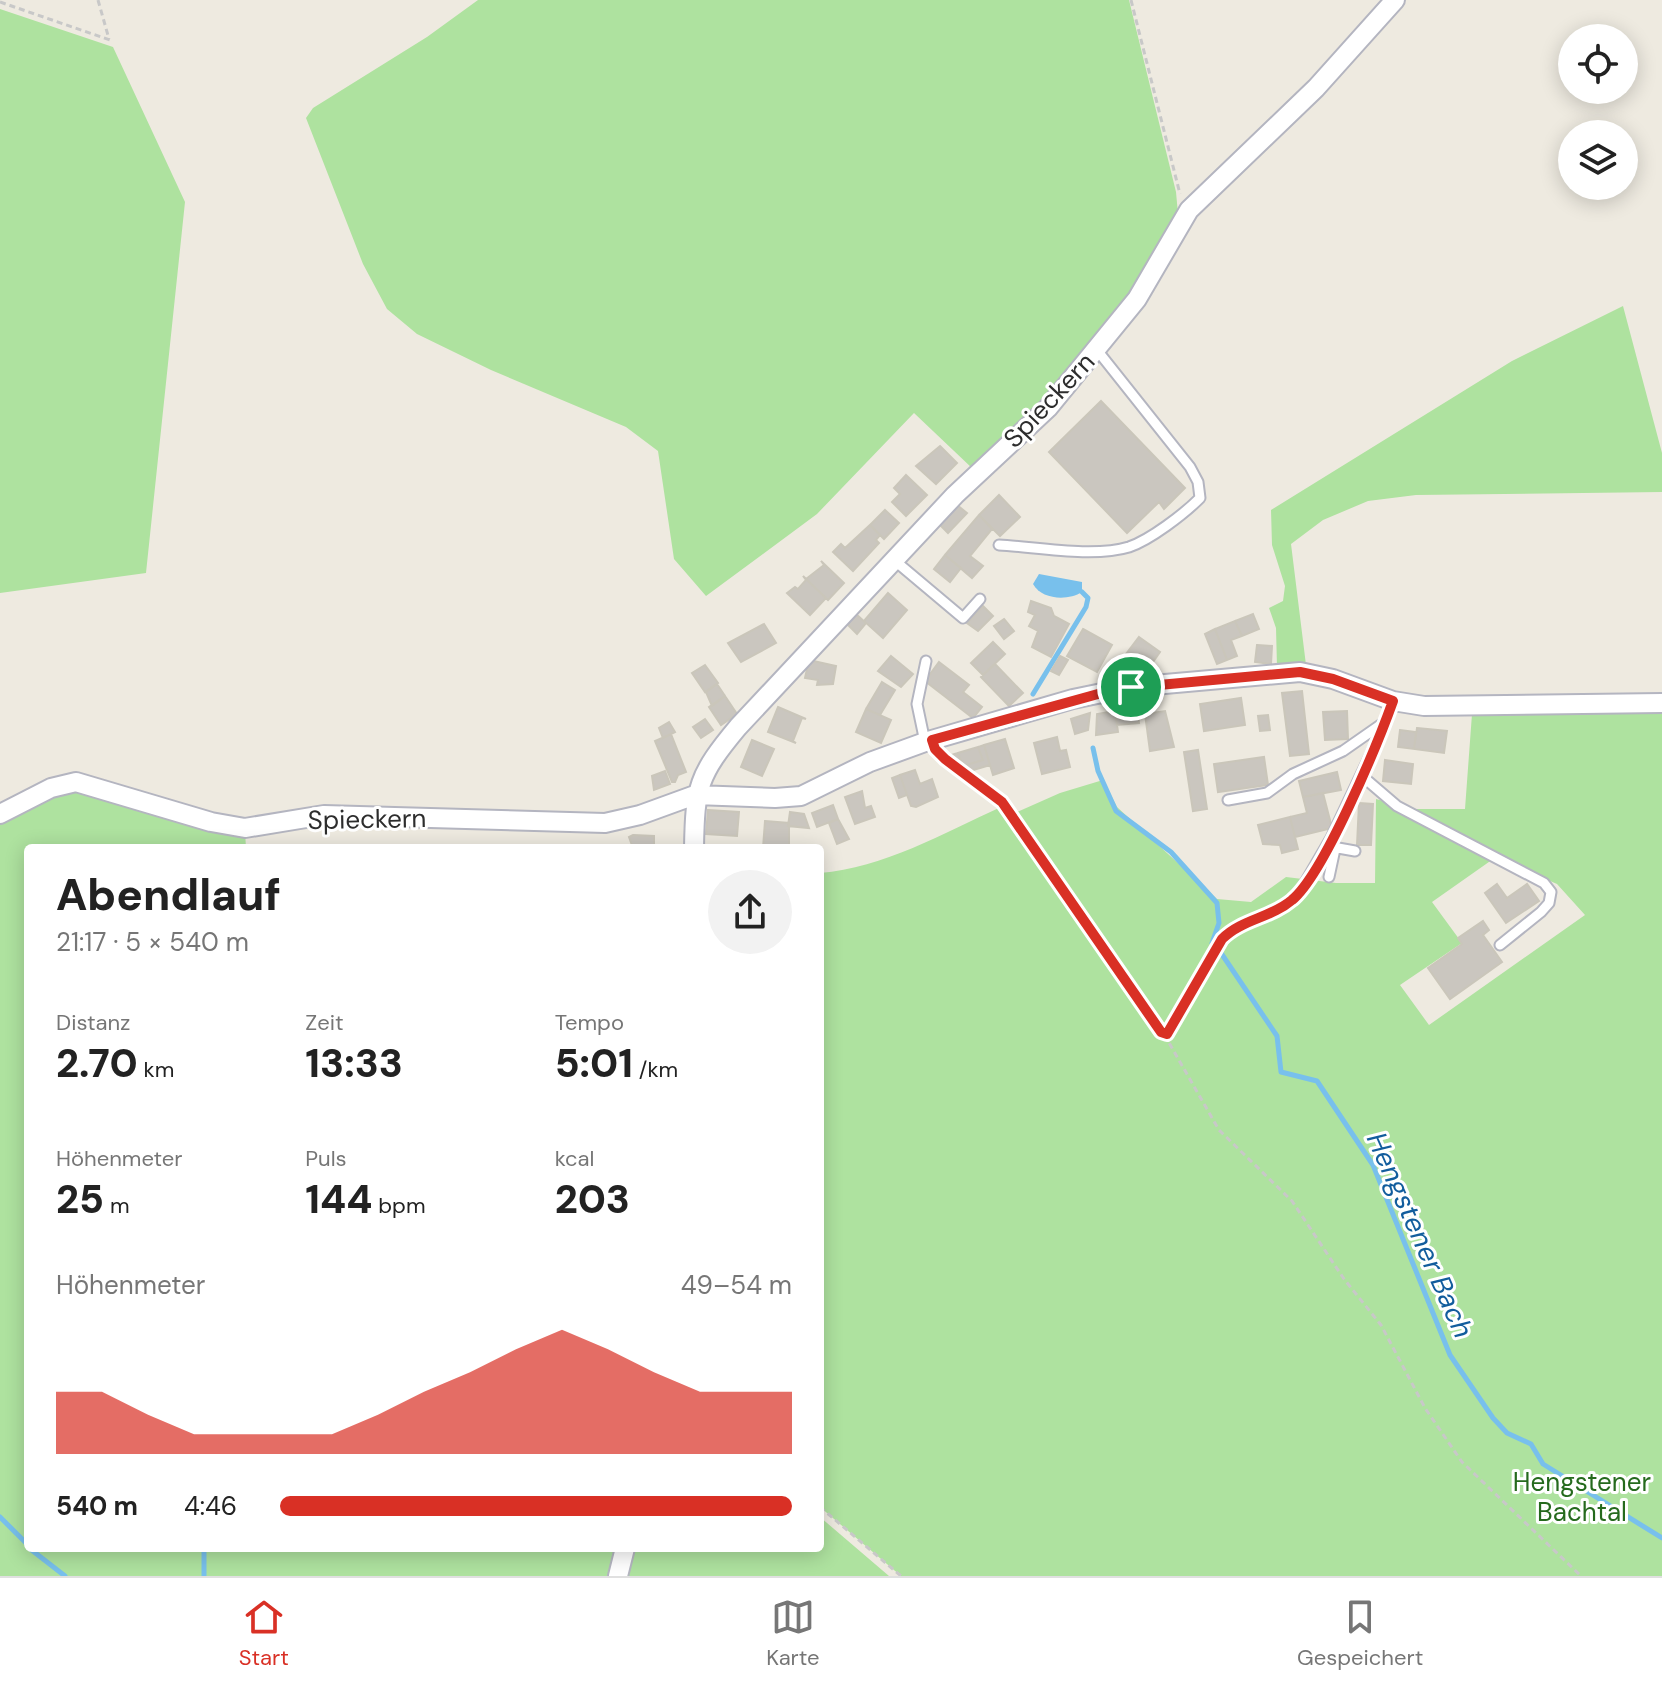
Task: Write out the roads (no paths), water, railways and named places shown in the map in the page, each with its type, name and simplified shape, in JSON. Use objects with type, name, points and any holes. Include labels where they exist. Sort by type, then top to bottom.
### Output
[{"type":"street","name":"Spieckern","points":[[694,844],[695,795],[707,769],[738,727],[977,473],[1048,408],[1097,350],[1152,276],[1189,210],[1316,88],[1395,0]]},
{"type":"street","name":"Spieckern","points":[[0,814],[51,788],[76,782],[211,822],[245,828],[324,815],[605,823],[640,815],[695,795],[793,798],[928,741],[1116,689],[1213,683],[1278,673],[1321,676],[1393,701],[1453,707],[1662,703]]},
{"type":"street","points":[[618,1576],[624,1552]]},
{"type":"lane","points":[[999,545],[1108,551],[1132,546],[1184,514],[1200,498],[1198,482],[1190,467],[1097,350]]},
{"type":"lane","points":[[894,560],[963,618],[980,599]]},
{"type":"lane","points":[[926,661],[917,689],[928,741]]},
{"type":"lane","points":[[1299,893],[1331,848],[1393,701]]},
{"type":"lane","points":[[1228,800],[1267,793],[1293,774],[1343,751],[1386,721]]},
{"type":"lane","points":[[1362,776],[1397,806],[1544,883],[1551,892],[1549,903],[1500,945]]},
{"type":"lane","points":[[1331,848],[1355,851]]},
{"type":"lane","points":[[1329,877],[1331,848]]},
{"type":"water","points":[[1039,574],[1082,582],[1082,592],[1063,598],[1049,596],[1033,584]]},
{"type":"waterway","name":"Hengstener Bach","points":[[1033,694],[1086,607],[1088,598],[1082,592]]},
{"type":"waterway","name":"Hengstener Bach","points":[[1093,748],[1098,771],[1116,811],[1171,852],[1217,903],[1219,923],[1212,943]]},
{"type":"waterway","name":"Hengstener Bach","points":[[1219,950],[1277,1036],[1281,1072],[1317,1081],[1373,1165],[1450,1355],[1493,1418],[1507,1433],[1531,1444],[1543,1464],[1662,1538]]},
{"type":"waterway","points":[[0,1517],[24,1541]]},
{"type":"waterway","points":[[34,1552],[65,1576]]},
{"type":"waterway","points":[[204,1552],[204,1576]]},
{"type":"park label","name":"Hengstener Bachtal","points":[[1582,1497]]}]
